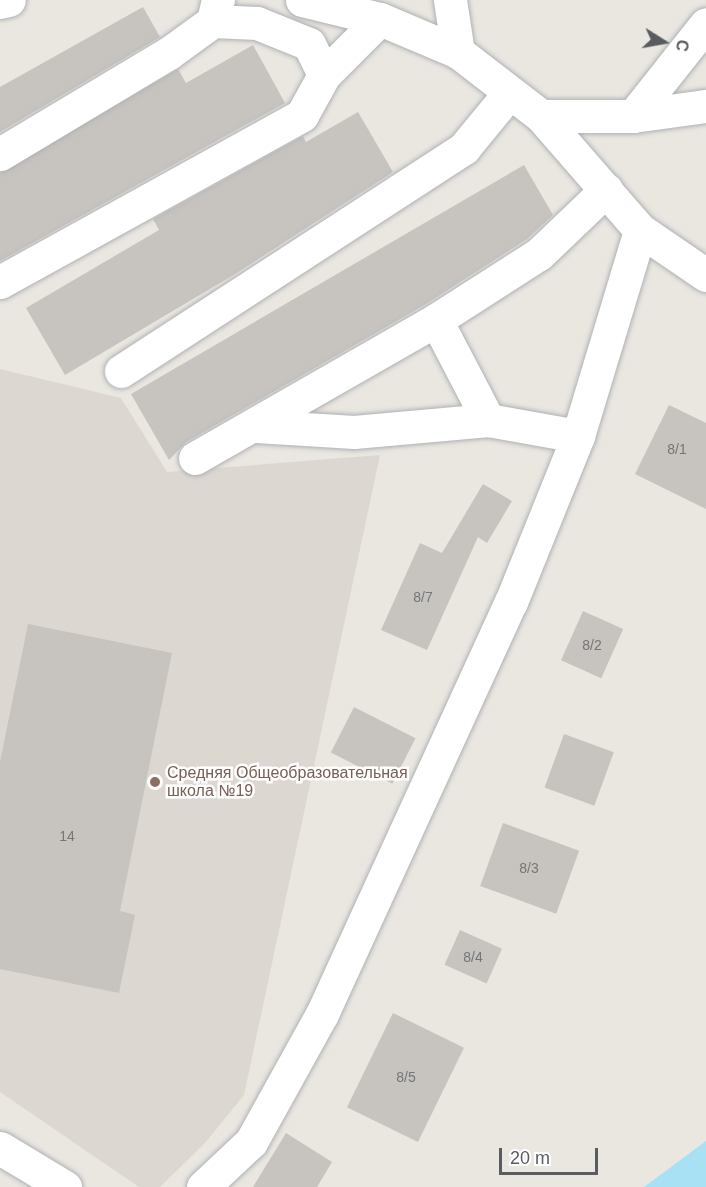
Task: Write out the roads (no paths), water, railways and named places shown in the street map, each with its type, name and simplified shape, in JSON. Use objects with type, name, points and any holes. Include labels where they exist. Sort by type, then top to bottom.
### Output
[{"type":"street","points":[[0,2],[9,0]]},
{"type":"street","points":[[302,0],[380,19],[458,52],[541,116],[640,230],[706,276]]},
{"type":"street","points":[[450,0],[458,52]]},
{"type":"street","points":[[0,154],[169,53],[215,11],[257,23],[309,44],[324,75]]},
{"type":"street","points":[[0,282],[302,116],[324,75],[380,19]]},
{"type":"street","points":[[633,116],[706,24]]},
{"type":"street","points":[[121,371],[464,148],[510,92]]},
{"type":"street","points":[[541,116],[633,116],[706,106]]},
{"type":"street","points":[[195,458],[256,426],[436,320],[539,254],[606,190]]},
{"type":"street","points":[[203,1187],[251,1142],[322,1014],[511,602],[578,436],[640,230]]},
{"type":"street","points":[[436,320],[488,420]]},
{"type":"street","points":[[256,426],[354,432],[488,420],[578,436]]},
{"type":"street","points":[[0,1148],[65,1187]]},
{"type":"water","points":[[706,1141],[706,1187],[644,1187]]},
{"type":"place","name":"Средняя Общеобразовательная школа №19","points":[[155,782]]}]
